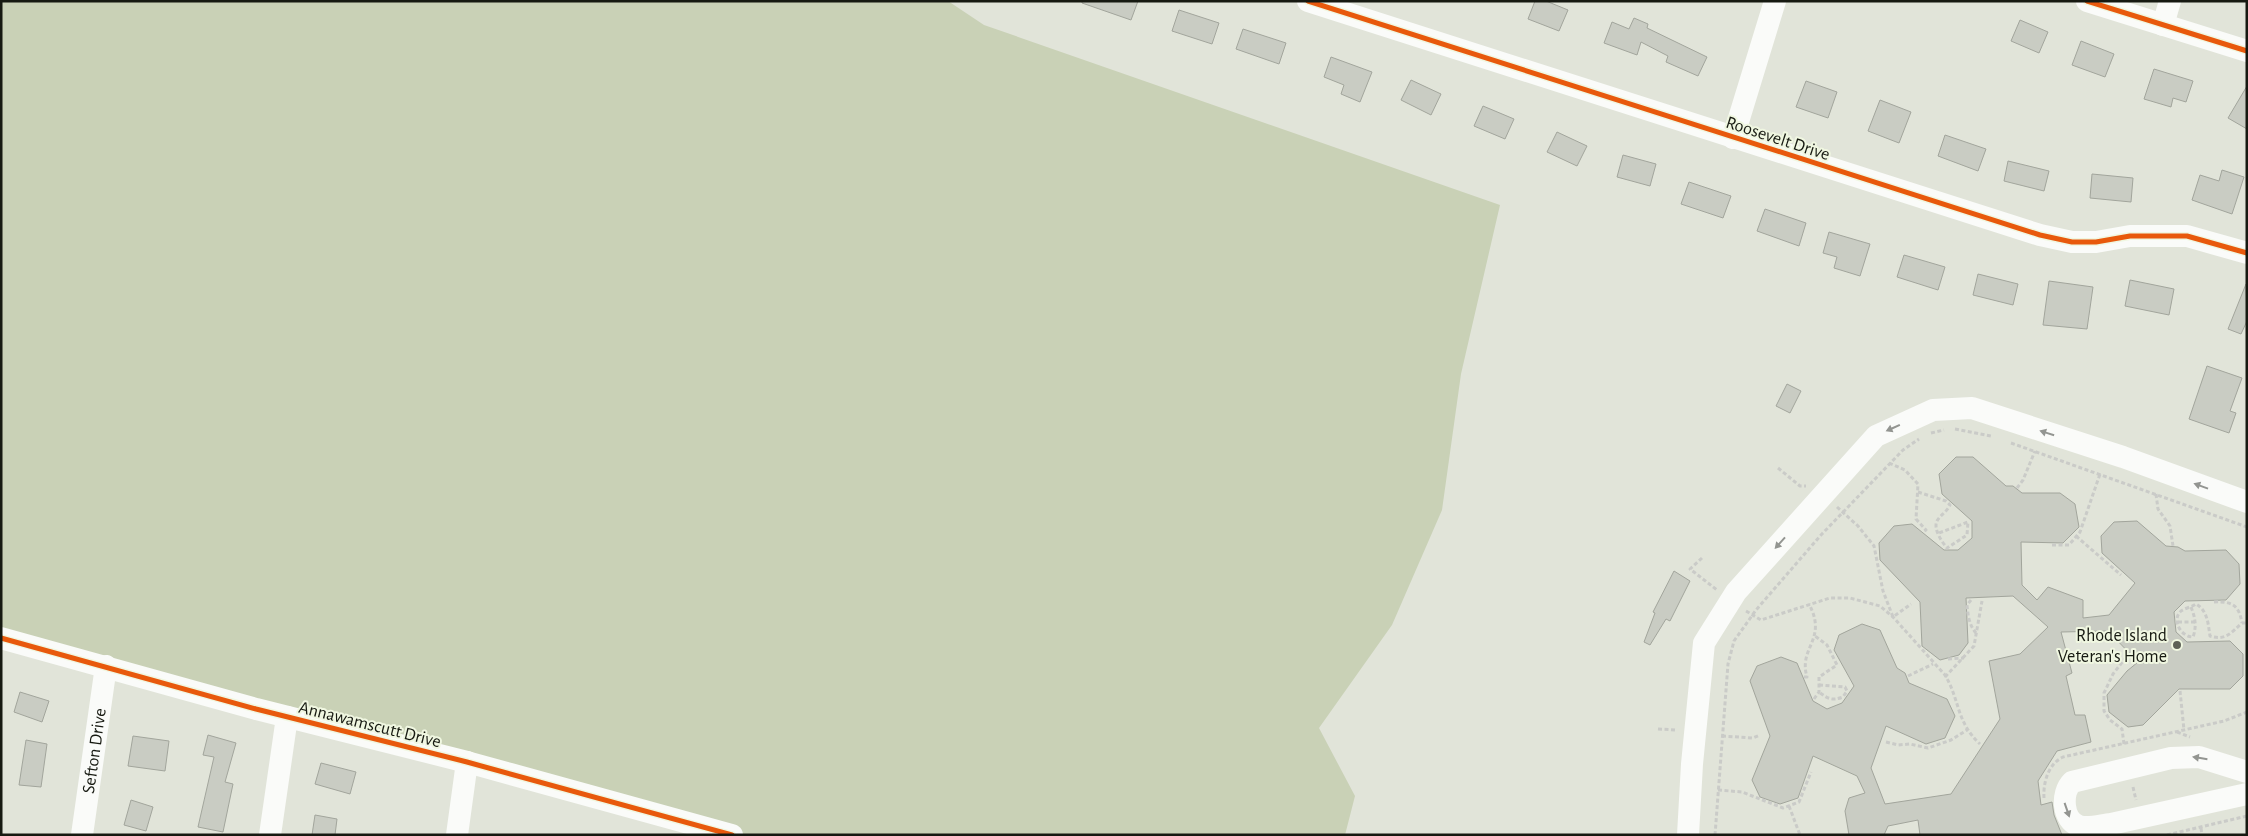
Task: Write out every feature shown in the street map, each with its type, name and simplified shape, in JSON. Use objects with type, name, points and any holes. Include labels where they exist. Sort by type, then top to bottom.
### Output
[{"type":"street","name":"Roosevelt Drive","points":[[1308,1],[2040,236],[2072,242],[2088,242],[2130,236],[2187,236],[2247,253]]},
{"type":"street","points":[[1733,138],[1775,1]]},
{"type":"street","points":[[2087,1],[2247,51]]},
{"type":"street","points":[[2164,25],[2170,1]]},
{"type":"street","points":[[1688,835],[1692,764],[1704,643],[1736,592],[1876,436],[1933,410],[1972,408],[2123,457],[2247,502]]},
{"type":"street","name":"Annawamscutt Drive","points":[[1,638],[287,716],[467,762],[732,835]]},
{"type":"street","name":"Sefton Drive","points":[[82,835],[106,666]]},
{"type":"street","points":[[270,835],[287,716]]},
{"type":"street","points":[[2247,772],[2199,757],[2171,758],[2072,782],[2066,787],[2064,798],[2066,811],[2072,820],[2078,826],[2089,827],[2111,824],[2247,794]]},
{"type":"street","points":[[457,835],[467,762]]},
{"type":"path","points":[[1715,835],[1728,664],[1734,641],[1752,615],[1842,512],[1902,450],[1926,435],[1950,428],[1993,436]]},
{"type":"path","points":[[2010,442],[2247,527]]},
{"type":"path","points":[[2017,488],[2023,480],[2035,451]]},
{"type":"path","points":[[1889,463],[1905,470],[1918,484],[1916,519],[1926,530],[1923,532]]},
{"type":"path","points":[[1778,468],[1800,486],[1813,487],[1858,526],[1874,546],[1883,591],[1894,617]]},
{"type":"path","points":[[2052,545],[2068,545],[2076,536],[2087,513],[2100,474]]},
{"type":"path","points":[[1918,492],[1946,501],[1950,505],[1937,521],[1936,527],[1939,534],[1947,548],[1958,543],[1967,535],[1968,522],[1939,534]]},
{"type":"path","points":[[2156,494],[2158,509],[2170,526],[2174,546]]},
{"type":"path","points":[[2076,536],[2121,575]]},
{"type":"path","points":[[1702,558],[1690,569],[1761,620],[1830,598],[1850,598],[1880,606],[1894,617],[1946,677],[1967,730],[1980,744]]},
{"type":"path","points":[[1972,600],[1967,605],[1970,627],[1976,633]]},
{"type":"path","points":[[1946,677],[1974,646],[1982,601]]},
{"type":"path","points":[[2214,602],[2232,602],[2240,612],[2242,623]]},
{"type":"path","points":[[1804,677],[1807,677],[1804,668],[1805,658],[1815,636],[1817,625],[1809,604]]},
{"type":"path","points":[[1894,617],[1911,604]]},
{"type":"path","points":[[2191,607],[2195,622],[2193,637],[2188,637],[2183,635],[2178,622],[2182,610],[2196,604],[2201,607],[2207,616],[2210,636],[2218,638],[2228,636],[2242,623],[2247,623]]},
{"type":"path","points":[[2178,622],[2195,622]]},
{"type":"path","points":[[1814,699],[1820,692],[1819,677],[1837,665],[1827,645],[1815,636]]},
{"type":"path","points":[[2124,744],[2122,729],[2110,720],[2104,711],[2104,693],[2113,674],[2127,656]]},
{"type":"path","points":[[1948,659],[1965,658]]},
{"type":"path","points":[[1908,676],[1933,664]]},
{"type":"path","points":[[1820,685],[1845,687],[1847,690],[1843,697],[1834,700],[1827,699],[1820,692]]},
{"type":"path","points":[[2180,691],[2184,730]]},
{"type":"path","points":[[2044,798],[2043,789],[2049,772],[2056,760],[2063,756],[2224,722],[2246,713]]},
{"type":"path","points":[[1886,742],[1928,748],[1951,740],[1967,730]]},
{"type":"path","points":[[1722,736],[1754,738],[1760,735]]},
{"type":"path","points":[[1718,790],[1742,792],[1783,808],[1799,802],[1811,772]]},
{"type":"path","points":[[1789,806],[1800,835]]},
{"type":"path","points":[[2167,835],[2247,816]]},
{"type":"path","points":[[2200,828],[2202,835]]},
{"type":"green space","points":[[1,1],[948,1],[984,25],[1500,205],[1461,374],[1442,510],[1392,625],[1319,728],[1355,796],[1345,835],[742,835],[1,630]]},
{"type":"building","points":[[1082,1],[1138,1],[1131,20],[1082,3]]},
{"type":"building","points":[[1535,1],[1546,1],[1568,10],[1559,31],[1528,19]]},
{"type":"building","points":[[1179,10],[1219,23],[1212,44],[1172,31]]},
{"type":"building","points":[[1634,18],[1648,24],[1647,28],[1707,57],[1698,76],[1666,62],[1668,56],[1641,42],[1637,55],[1604,43],[1612,22],[1629,29]]},
{"type":"building","points":[[2020,20],[2048,32],[2039,53],[2011,41]]},
{"type":"building","points":[[1243,29],[1286,43],[1279,64],[1236,49]]},
{"type":"building","points":[[2081,41],[2114,54],[2105,77],[2072,65]]},
{"type":"building","points":[[1331,57],[1372,72],[1360,102],[1341,94],[1344,85],[1324,77]]},
{"type":"building","points":[[2154,69],[2193,81],[2186,102],[2173,98],[2171,107],[2144,99]]},
{"type":"building","points":[[1411,80],[1441,94],[1431,115],[1401,100]]},
{"type":"building","points":[[1806,81],[1837,92],[1828,118],[1796,107]]},
{"type":"building","points":[[2247,86],[2247,129],[2228,118]]},
{"type":"building","points":[[1880,100],[1911,112],[1899,143],[1868,131]]},
{"type":"building","points":[[1483,106],[1514,119],[1505,139],[1474,126]]},
{"type":"building","points":[[1557,132],[1587,146],[1577,166],[1547,152]]},
{"type":"building","points":[[1945,135],[1986,149],[1978,171],[1938,156]]},
{"type":"building","points":[[1623,155],[1656,164],[1650,186],[1617,177]]},
{"type":"building","points":[[2008,161],[2049,171],[2044,191],[2004,181]]},
{"type":"building","points":[[2222,170],[2244,177],[2232,214],[2192,200],[2200,175],[2219,181]]},
{"type":"building","points":[[2092,174],[2133,178],[2131,202],[2090,198]]},
{"type":"building","points":[[1689,182],[1731,196],[1723,218],[1681,204]]},
{"type":"building","points":[[1765,209],[1806,223],[1799,246],[1757,231]]},
{"type":"building","points":[[1829,232],[1870,244],[1860,276],[1834,268],[1837,257],[1823,253]]},
{"type":"building","points":[[1904,255],[1945,267],[1938,290],[1897,277]]},
{"type":"building","points":[[1978,274],[2018,284],[2013,305],[1973,295]]},
{"type":"building","points":[[2130,280],[2174,289],[2169,315],[2125,306]]},
{"type":"building","points":[[2049,281],[2093,287],[2087,329],[2043,325]]},
{"type":"building","points":[[2246,284],[2247,321],[2241,334],[2228,329]]},
{"type":"building","points":[[2207,366],[2242,378],[2230,411],[2236,413],[2229,433],[2189,419]]},
{"type":"building","points":[[1787,384],[1801,391],[1790,413],[1776,406]]},
{"type":"building","name":"Rhode Island Veteran's Home","points":[[1956,457],[1973,457],[2006,486],[2013,486],[2022,493],[2060,493],[2075,504],[2079,527],[2063,543],[2021,542],[2022,585],[2037,600],[2048,587],[2083,600],[2083,618],[2109,615],[2135,583],[2102,553],[2101,536],[2114,522],[2137,521],[2166,546],[2178,547],[2185,551],[2226,550],[2239,564],[2240,584],[2226,600],[2185,601],[2174,612],[2176,632],[2187,642],[2230,641],[2243,654],[2243,676],[2230,689],[2179,689],[2143,725],[2128,727],[2109,712],[2107,695],[2127,671],[2138,662],[2108,631],[2061,632],[2072,673],[2066,676],[2075,715],[2085,715],[2091,742],[2057,751],[2038,781],[2041,805],[2052,802],[2054,815],[2062,835],[1920,835],[1918,820],[1888,826],[1884,835],[1849,835],[1845,811],[1849,798],[1865,793],[1857,776],[1813,756],[1798,798],[1780,804],[1760,797],[1752,780],[1770,736],[1750,681],[1757,666],[1781,657],[1797,663],[1813,701],[1827,709],[1842,703],[1854,686],[1834,650],[1839,635],[1862,624],[1880,630],[1897,668],[1905,673],[1909,683],[1947,699],[1955,716],[1945,738],[1926,744],[1886,726],[1871,768],[1885,804],[1951,794],[2000,719],[1989,661],[2020,654],[2048,627],[2013,596],[1966,598],[1968,643],[1959,655],[1940,660],[1922,646],[1920,602],[1880,560],[1879,543],[1894,526],[1912,524],[1944,550],[1958,550],[1972,538],[1972,521],[1942,494],[1939,474]]},
{"type":"building","points":[[1674,571],[1690,581],[1670,621],[1666,619],[1650,645],[1644,642],[1655,613],[1653,612]]},
{"type":"building","points":[[20,692],[49,701],[42,722],[14,712]]},
{"type":"building","points":[[208,735],[236,743],[225,782],[233,784],[223,832],[198,827],[214,757],[203,755]]},
{"type":"building","points":[[133,736],[169,741],[165,771],[128,766]]},
{"type":"building","points":[[26,740],[47,744],[41,787],[19,785]]},
{"type":"building","points":[[321,763],[356,772],[350,794],[315,784]]},
{"type":"building","points":[[131,800],[153,807],[146,831],[124,825]]},
{"type":"building","points":[[315,815],[337,819],[335,835],[312,835]]},
{"type":"cycle path","points":[[1308,1],[2040,235],[2072,242],[2096,242],[2130,236],[2187,236],[2247,253]]},
{"type":"cycle path","points":[[2087,1],[2247,51]]},
{"type":"cycle path","points":[[1,638],[256,709],[467,762],[732,835]]},
{"type":"place","name":"Rhode Island Veteran's Home","points":[[2177,645]]}]
